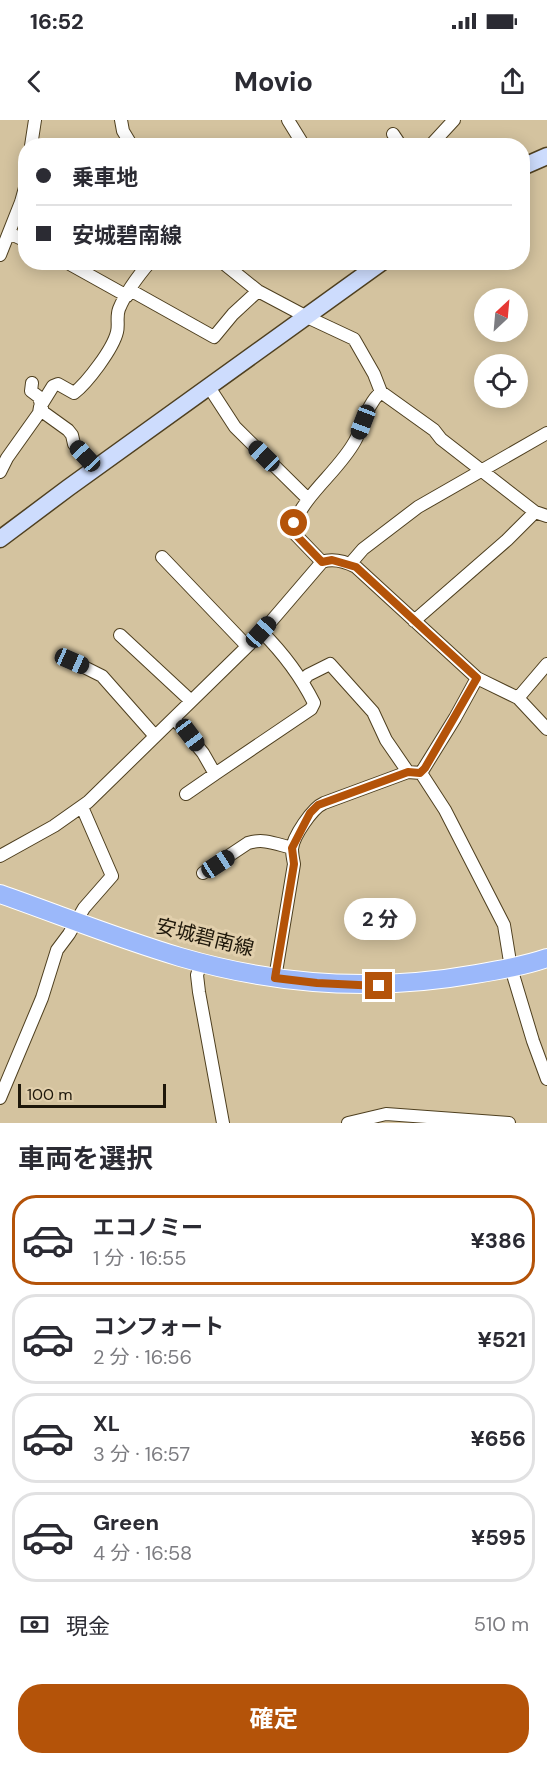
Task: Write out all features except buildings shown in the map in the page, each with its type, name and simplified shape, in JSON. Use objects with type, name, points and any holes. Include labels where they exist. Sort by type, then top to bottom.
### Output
[{"type":"main road","name":"安城碧南線","points":[[0,894],[201,963],[275,978],[317,983],[379,986],[444,980],[511,968],[547,958]]},
{"type":"street","points":[[32,138],[34,120]]},
{"type":"street","points":[[121,120],[128,138]]},
{"type":"street","points":[[288,120],[299,138]]},
{"type":"street","points":[[437,138],[454,120]]},
{"type":"street","points":[[393,134],[396,138]]},
{"type":"street","points":[[530,163],[547,156]]},
{"type":"street","points":[[0,255],[18,210]]},
{"type":"street","points":[[9,233],[18,237]]},
{"type":"street","points":[[82,270],[214,337],[233,314],[258,291]]},
{"type":"street","points":[[40,407],[53,386],[58,384],[74,393],[82,387],[113,341],[117,333],[117,316],[143,270]]},
{"type":"street","points":[[232,270],[258,291],[354,339],[374,374],[381,392],[434,430],[441,439],[481,471],[541,514],[507,540],[414,621]]},
{"type":"street","points":[[0,539],[371,270]]},
{"type":"street","points":[[0,472],[7,458],[39,413],[39,397],[31,391],[32,383]]},
{"type":"street","points":[[209,387],[235,428],[308,499]]},
{"type":"street","points":[[322,562],[293,531],[294,523],[308,499],[351,447],[368,410],[381,392]]},
{"type":"street","points":[[40,407],[72,435],[74,444],[96,468]]},
{"type":"street","points":[[350,564],[363,549],[418,507],[547,433]]},
{"type":"street","points":[[162,557],[247,646]]},
{"type":"street","points":[[0,856],[82,807],[261,632],[322,562],[332,560],[350,564],[361,571],[477,678],[518,698],[547,729]]},
{"type":"street","points":[[186,794],[311,709],[314,703],[303,681],[272,642],[261,632]]},
{"type":"street","points":[[120,635],[190,701]]},
{"type":"street","points":[[72,661],[102,676],[155,736]]},
{"type":"street","points":[[303,681],[308,675],[330,664],[373,712],[386,740],[445,810],[504,925],[511,968],[547,1078]]},
{"type":"street","points":[[518,698],[547,664]]},
{"type":"street","points":[[275,978],[294,864],[292,848],[310,813],[318,805],[425,768],[477,678]]},
{"type":"street","points":[[174,718],[203,753],[215,774]]},
{"type":"street","points":[[0,1098],[42,998],[53,958],[84,908],[112,876],[82,807]]},
{"type":"street","points":[[203,873],[248,843],[264,840],[292,848]]},
{"type":"street","points":[[201,963],[197,975],[199,993],[223,1123]]},
{"type":"street","points":[[348,1123],[386,1114],[509,1123]]},
{"type":"route","points":[[294,523],[292,528],[295,534],[322,562],[332,560],[356,567],[477,678],[420,773],[408,772],[318,805],[310,813],[292,848],[294,864],[275,978],[379,986]]}]
